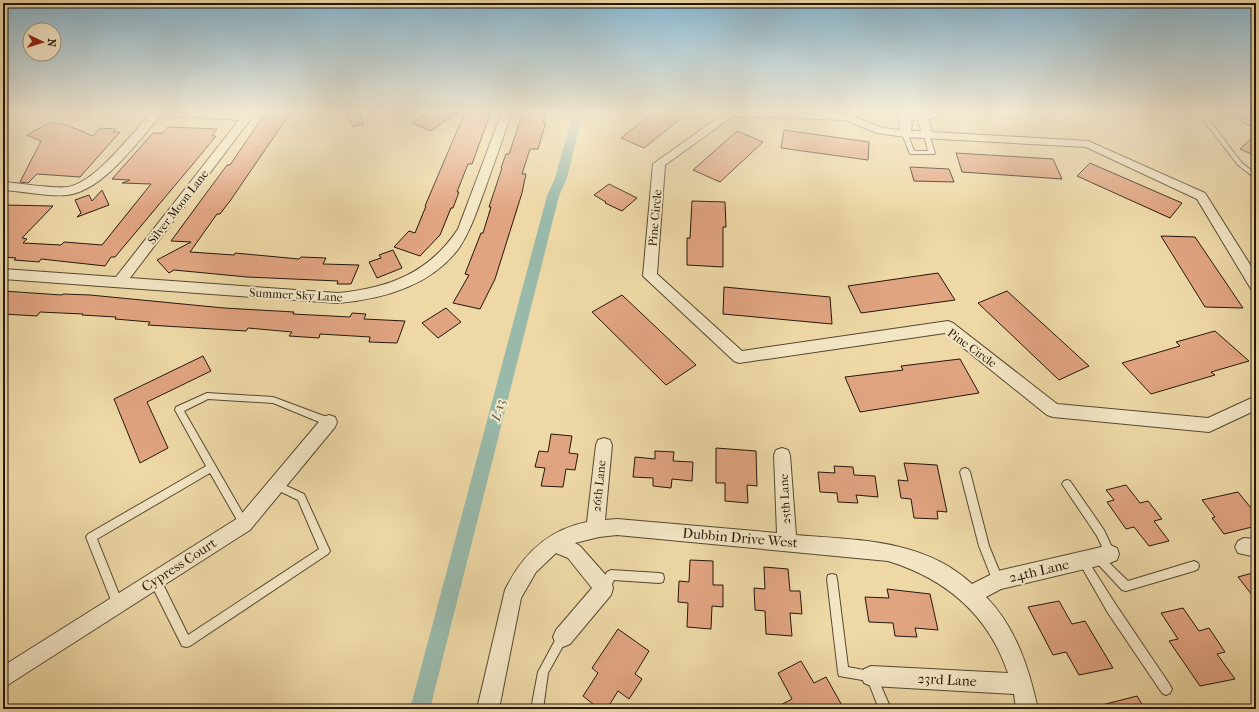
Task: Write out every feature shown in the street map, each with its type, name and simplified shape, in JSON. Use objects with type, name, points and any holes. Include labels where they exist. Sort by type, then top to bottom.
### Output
[{"type":"street","points":[[3,186],[67,191],[84,186],[98,177],[127,145]]},
{"type":"street","name":"Silver Moon Lane","points":[[119,283],[225,145]]},
{"type":"street","name":"Summer Sky Lane","points":[[3,274],[338,298],[376,293],[411,280],[440,261],[457,242],[464,229],[495,145]]},
{"type":"street","name":"Pine Circle","points":[[685,145],[659,164],[650,276],[739,357],[948,327],[1053,410],[1209,425],[1256,403]]},
{"type":"street","name":"Pine Circle","points":[[1091,145],[1201,196],[1256,285]]},
{"type":"street","name":"Cypress Court","points":[[3,678],[244,524],[328,422]]},
{"type":"street","name":"26th Lane","points":[[595,528],[604,445]]},
{"type":"street","name":"25th Lane","points":[[782,455],[787,542]]},
{"type":"street","name":"Dubbin Drive West","points":[[488,709],[512,597],[517,585],[531,564],[555,543],[572,534],[595,528],[617,527],[888,552],[902,554],[929,565],[971,596],[986,611],[1005,638],[1023,684],[1027,709]]},
{"type":"street","points":[[555,543],[574,552],[604,588],[563,637]]},
{"type":"street","name":"24th Lane","points":[[971,596],[998,580],[1097,557]]},
{"type":"street","name":"23rd Lane","points":[[871,676],[1023,684]]},
{"type":"lane","points":[[909,145],[912,153],[932,153],[930,145]]},
{"type":"lane","points":[[1226,145],[1240,164],[1256,177]]},
{"type":"lane","points":[[244,524],[179,410],[207,396],[273,400],[328,422]]},
{"type":"lane","points":[[118,604],[91,537],[212,467]]},
{"type":"lane","points":[[966,472],[984,546],[998,580]]},
{"type":"lane","points":[[1067,484],[1101,533],[1097,557],[1112,609],[1166,689]]},
{"type":"lane","points":[[155,580],[186,642],[325,551],[301,497],[276,486]]},
{"type":"lane","points":[[1097,557],[1126,586],[1194,566]]},
{"type":"lane","points":[[604,588],[611,575],[660,578]]},
{"type":"lane","points":[[832,579],[843,672],[871,676],[885,709]]},
{"type":"lane","points":[[537,709],[543,672],[563,637]]},
{"type":"building","points":[[39,145],[108,145],[80,177],[37,174],[28,183],[20,182]]},
{"type":"building","points":[[142,145],[209,145],[115,257],[111,257],[105,266],[41,259],[39,262],[14,260],[16,258],[3,257],[3,205],[53,206],[22,238],[27,239],[23,243],[61,245],[64,242],[102,245],[151,184],[122,183],[130,180],[112,179]]},
{"type":"building","points":[[243,145],[268,145],[230,201],[220,214],[217,214],[190,252],[234,255],[235,253],[299,259],[301,257],[326,258],[323,264],[359,265],[351,284],[337,284],[338,281],[247,277],[174,270],[169,273],[157,260],[191,242],[171,241],[227,165],[230,165]]},
{"type":"building","points":[[451,145],[479,145],[472,164],[468,164],[457,192],[459,192],[453,208],[451,208],[440,235],[420,256],[394,247],[409,231],[415,233]]},
{"type":"building","points":[[512,145],[539,145],[538,149],[530,149],[522,174],[526,174],[522,193],[495,279],[480,309],[453,303],[469,275],[465,274],[481,233],[483,233],[491,207],[489,207],[506,154],[509,154]]},
{"type":"building","points":[[638,145],[647,145],[644,148]]},
{"type":"building","points":[[721,145],[760,145],[720,182],[693,170]]},
{"type":"building","points":[[781,145],[869,145],[868,160],[781,148]]},
{"type":"building","points":[[1244,145],[1256,145],[1256,156],[1240,149]]},
{"type":"building","points":[[956,153],[1053,159],[1062,179],[962,172]]},
{"type":"building","points":[[1090,163],[1182,203],[1170,218],[1077,176]]},
{"type":"building","points":[[910,167],[949,169],[954,182],[914,181]]},
{"type":"building","points":[[609,184],[637,198],[622,211],[605,203],[606,202],[594,195]]},
{"type":"building","points":[[102,190],[109,205],[77,217],[81,213],[75,200],[89,195],[92,201]]},
{"type":"building","points":[[692,201],[725,202],[726,227],[723,227],[723,267],[687,265],[687,238],[690,238]]},
{"type":"building","points":[[1161,236],[1195,237],[1243,308],[1205,307]]},
{"type":"building","points":[[393,250],[402,268],[377,278],[369,262],[381,258],[379,255]]},
{"type":"building","points":[[938,273],[955,300],[861,313],[848,286]]},
{"type":"building","points":[[724,287],[830,297],[832,324],[723,314]]},
{"type":"building","points":[[3,291],[62,295],[90,295],[224,308],[294,312],[293,314],[350,317],[352,313],[366,314],[364,319],[405,321],[397,343],[369,342],[370,337],[320,334],[319,338],[289,336],[292,332],[248,328],[246,331],[148,325],[150,322],[115,319],[116,317],[82,315],[83,314],[40,312],[37,316],[3,314]]},
{"type":"building","points":[[1007,291],[1089,366],[1059,380],[978,303]]},
{"type":"building","points":[[622,295],[696,365],[666,385],[592,312]]},
{"type":"building","points":[[446,308],[461,322],[438,338],[422,323]]},
{"type":"building","points":[[1215,331],[1249,361],[1211,372],[1215,375],[1151,394],[1122,363],[1180,346],[1176,342]]},
{"type":"building","points":[[203,356],[211,371],[147,402],[168,448],[140,463],[114,399]]},
{"type":"building","points":[[960,359],[979,393],[860,412],[845,377],[903,370],[901,366]]},
{"type":"building","points":[[551,434],[572,436],[569,453],[578,454],[575,470],[566,469],[563,487],[541,486],[545,468],[535,467],[539,451],[548,452]]},
{"type":"building","points":[[716,448],[756,451],[757,486],[747,485],[748,503],[725,501],[725,483],[716,483]]},
{"type":"building","points":[[655,451],[674,452],[673,461],[693,462],[692,481],[672,479],[671,488],[653,486],[653,478],[633,477],[635,457],[655,459]]},
{"type":"building","points":[[904,463],[937,465],[947,512],[937,511],[938,519],[914,518],[911,499],[901,498],[898,480],[908,481]]},
{"type":"building","points":[[834,466],[853,467],[854,475],[875,476],[878,497],[856,495],[858,503],[838,502],[837,493],[820,492],[818,472],[835,473]]},
{"type":"building","points":[[1126,485],[1140,503],[1148,501],[1162,519],[1154,521],[1169,541],[1149,546],[1134,527],[1126,529],[1107,502],[1114,500],[1106,490]]},
{"type":"building","points":[[1238,492],[1256,514],[1256,526],[1224,534],[1212,518],[1215,517],[1202,500]]},
{"type":"building","points":[[690,560],[713,561],[713,585],[723,585],[723,607],[712,606],[711,629],[687,627],[688,603],[678,602],[679,581],[689,582]]},
{"type":"building","points":[[764,567],[788,569],[790,591],[800,591],[802,614],[790,613],[792,636],[766,634],[765,611],[755,610],[754,588],[765,589]]},
{"type":"building","points":[[1256,572],[1256,600],[1238,577]]},
{"type":"building","points":[[887,589],[930,594],[938,630],[915,628],[917,637],[895,636],[893,623],[869,622],[865,597],[889,598]]},
{"type":"building","points":[[1059,601],[1072,624],[1085,621],[1113,668],[1079,675],[1066,652],[1053,655],[1028,607]]},
{"type":"building","points":[[1183,608],[1199,631],[1209,628],[1225,652],[1217,654],[1235,679],[1200,686],[1169,641],[1178,639],[1161,613]]},
{"type":"building","points":[[618,629],[649,651],[635,674],[642,679],[629,699],[618,691],[607,709],[599,709],[583,696],[598,673],[592,668]]},
{"type":"building","points":[[801,661],[814,683],[826,677],[844,709],[773,709],[792,699],[778,673]]},
{"type":"building","points":[[1137,696],[1145,709],[1102,709],[1102,705]]},
{"type":"waterway","name":"L-13","points":[[420,709],[553,196],[561,178],[569,145]]}]
